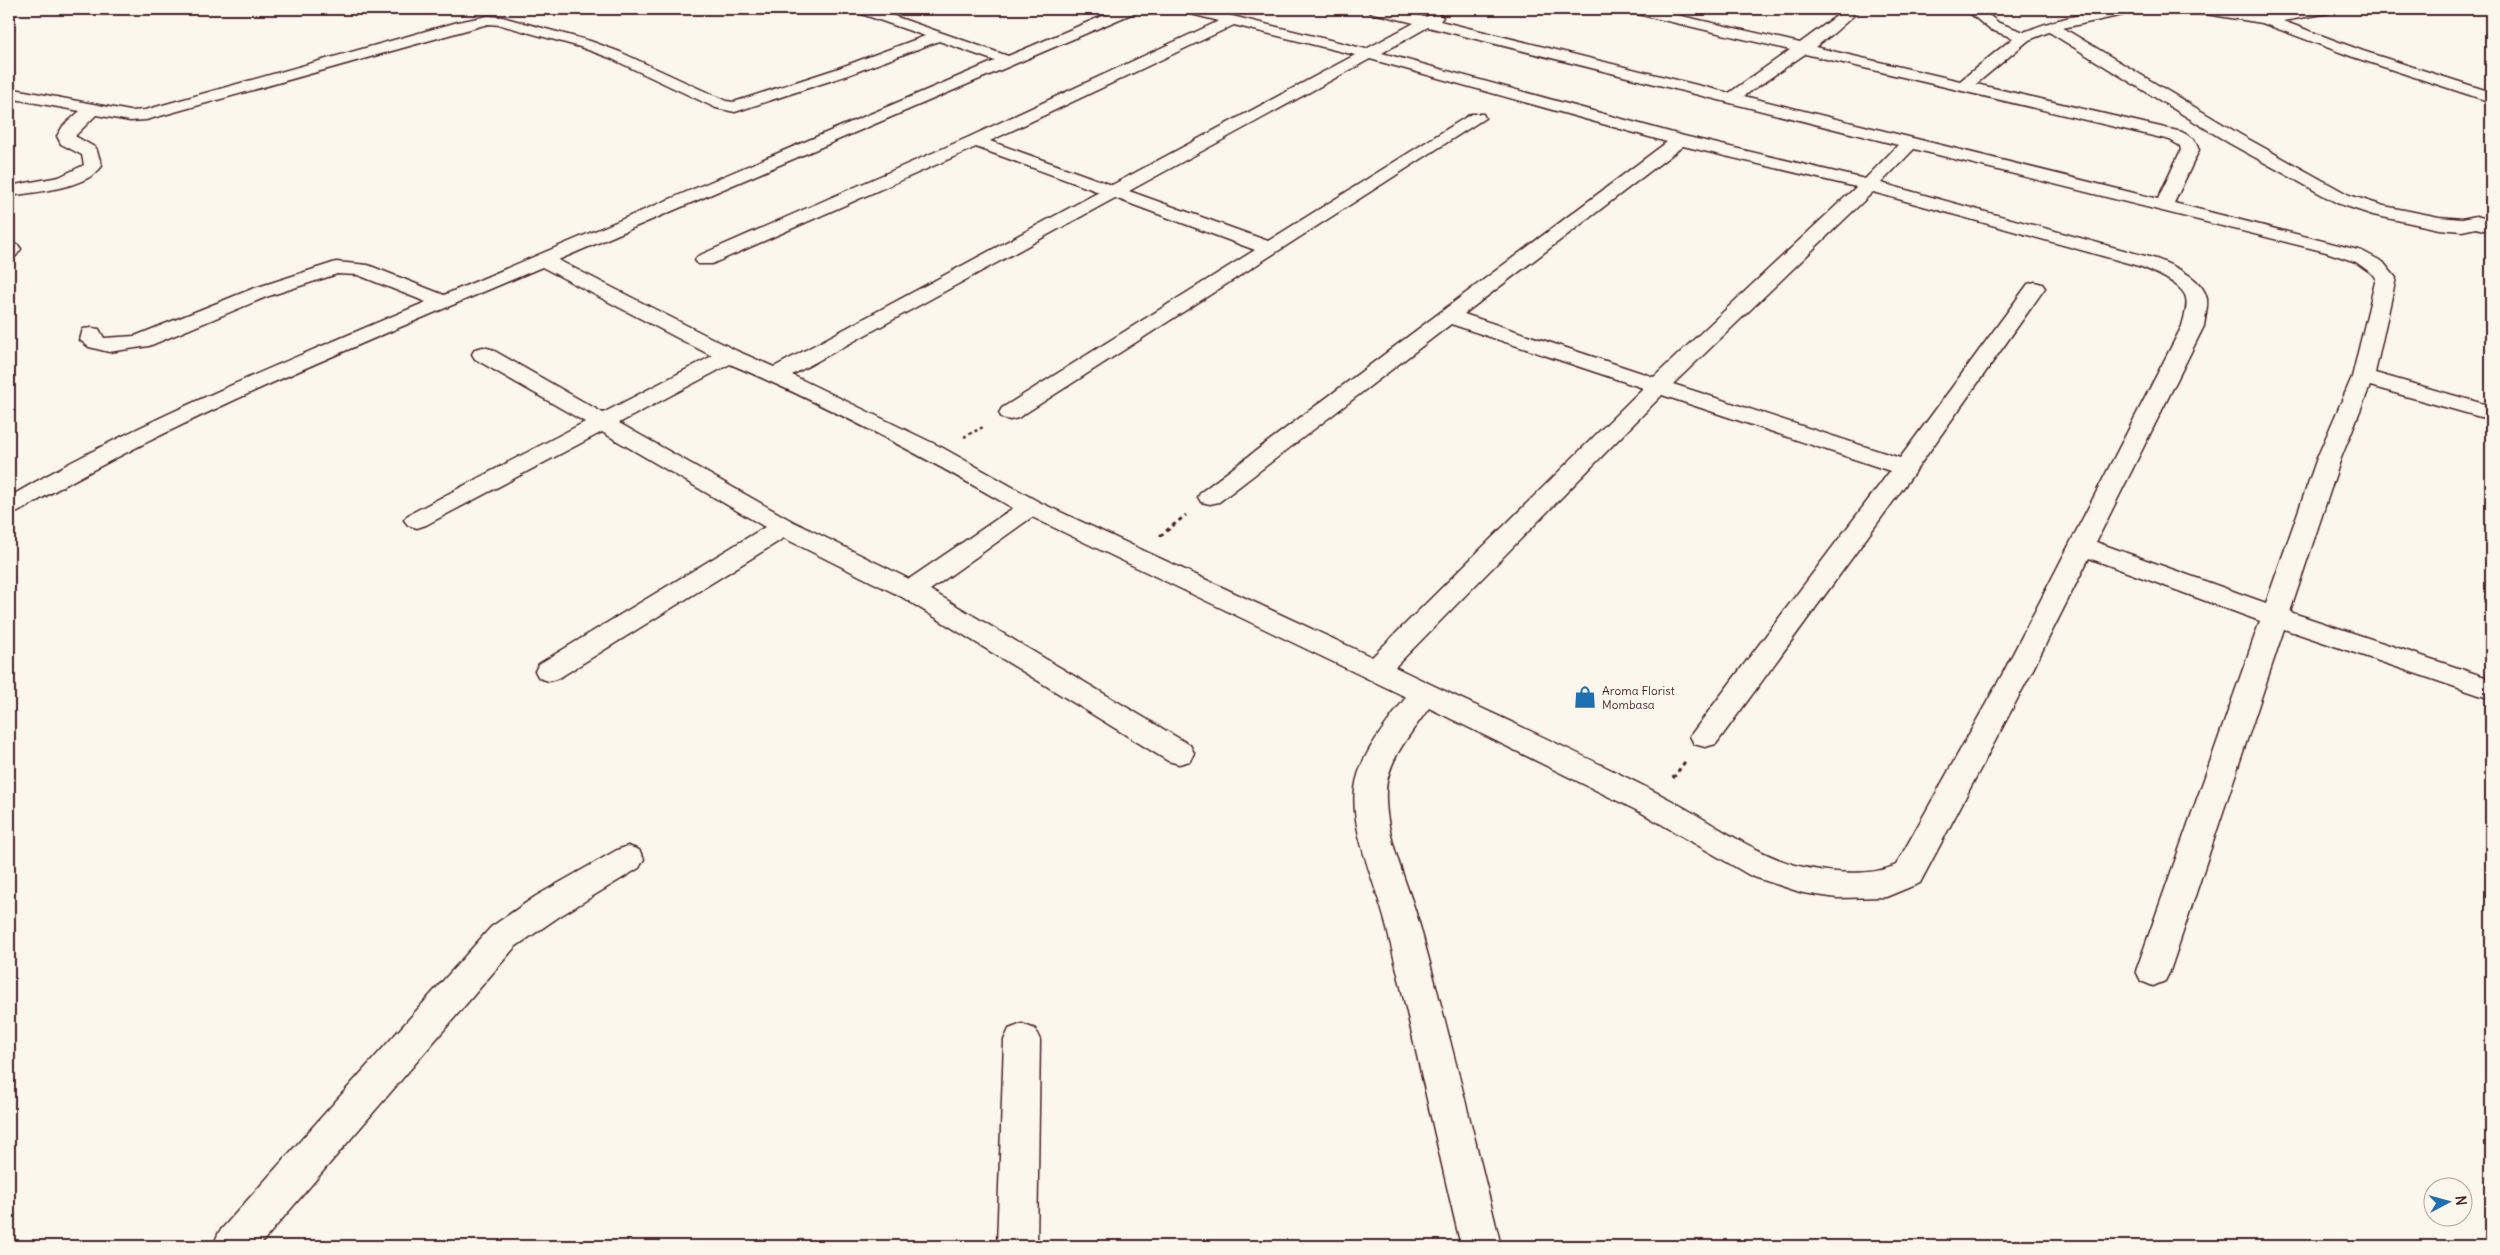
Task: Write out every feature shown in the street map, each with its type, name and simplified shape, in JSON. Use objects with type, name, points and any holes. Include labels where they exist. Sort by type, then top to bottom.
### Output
[{"type":"street","points":[[861,9],[937,37],[1009,60]]},
{"type":"street","points":[[9,507],[76,469],[208,403],[1130,9]]},
{"type":"street","points":[[543,260],[730,356],[775,375],[935,453],[1030,507],[1376,670],[1423,695],[1653,805],[1763,867],[1803,880],[1837,885],[1886,884],[1908,874],[2016,675],[2193,326],[2197,301],[2194,290],[2168,270],[2148,263],[1869,185],[1680,140],[1370,54],[1188,9]]},
{"type":"street","points":[[1374,9],[2333,248],[2366,259],[2381,268],[2386,278],[2363,377],[2329,458],[2153,971]]},
{"type":"street","points":[[775,375],[1452,9]]},
{"type":"street","points":[[1634,9],[1668,12],[1802,49],[2164,132],[2183,139],[2188,143],[2190,150],[2163,207]]},
{"type":"street","points":[[1732,97],[1802,49],[1854,9]]},
{"type":"street","points":[[1972,9],[1994,26],[2024,37]]},
{"type":"street","points":[[1965,85],[2024,37],[2050,26],[2132,9]]},
{"type":"street","points":[[2159,9],[2206,10],[2265,19],[2358,54],[2491,96]]},
{"type":"street","points":[[2265,19],[2330,9]]},
{"type":"street","points":[[9,93],[130,116],[158,113],[488,20],[519,25],[585,44],[615,55],[722,106],[730,107],[770,96],[937,37]]},
{"type":"street","points":[[705,260],[975,141],[1233,20]]},
{"type":"street","points":[[2050,26],[2235,139],[2351,202],[2439,224],[2476,222],[2491,226]]},
{"type":"street","points":[[9,191],[70,178],[90,170],[93,166],[90,152],[72,144],[67,140],[66,136],[69,130],[94,109]]},
{"type":"street","points":[[1010,413],[1268,248],[1477,118]]},
{"type":"street","points":[[1210,496],[1680,140]]},
{"type":"street","points":[[975,141],[1268,248]]},
{"type":"street","points":[[1376,670],[1658,386],[1869,185],[1910,143]]},
{"type":"street","points":[[91,334],[91,340],[95,343],[123,345],[141,341],[258,293],[336,268],[361,269],[444,302]]},
{"type":"street","points":[[1705,736],[1905,468],[2035,288]]},
{"type":"street","points":[[1448,316],[1905,468]]},
{"type":"street","points":[[483,354],[600,424],[783,527],[911,591],[1179,753]]},
{"type":"street","points":[[417,520],[730,356]]},
{"type":"street","points":[[2363,377],[2491,413]]},
{"type":"street","points":[[911,591],[1030,507]]},
{"type":"street","points":[[549,671],[783,527]]},
{"type":"street","points":[[2082,546],[2274,616],[2491,689]]},
{"type":"street","points":[[1423,695],[1376,769],[1370,789],[1371,808],[1400,915],[1482,1246]]},
{"type":"street","points":[[233,1246],[503,937],[548,906],[628,859]]},
{"type":"street","points":[[1017,1246],[1022,1040]]},
{"type":"path","points":[[935,453],[1010,413]]},
{"type":"path","points":[[1134,556],[1210,496]]},
{"type":"path","points":[[1653,805],[1705,736]]},
{"type":"place","name":"Aroma Florist Mombasa","points":[[1585,697]]}]
